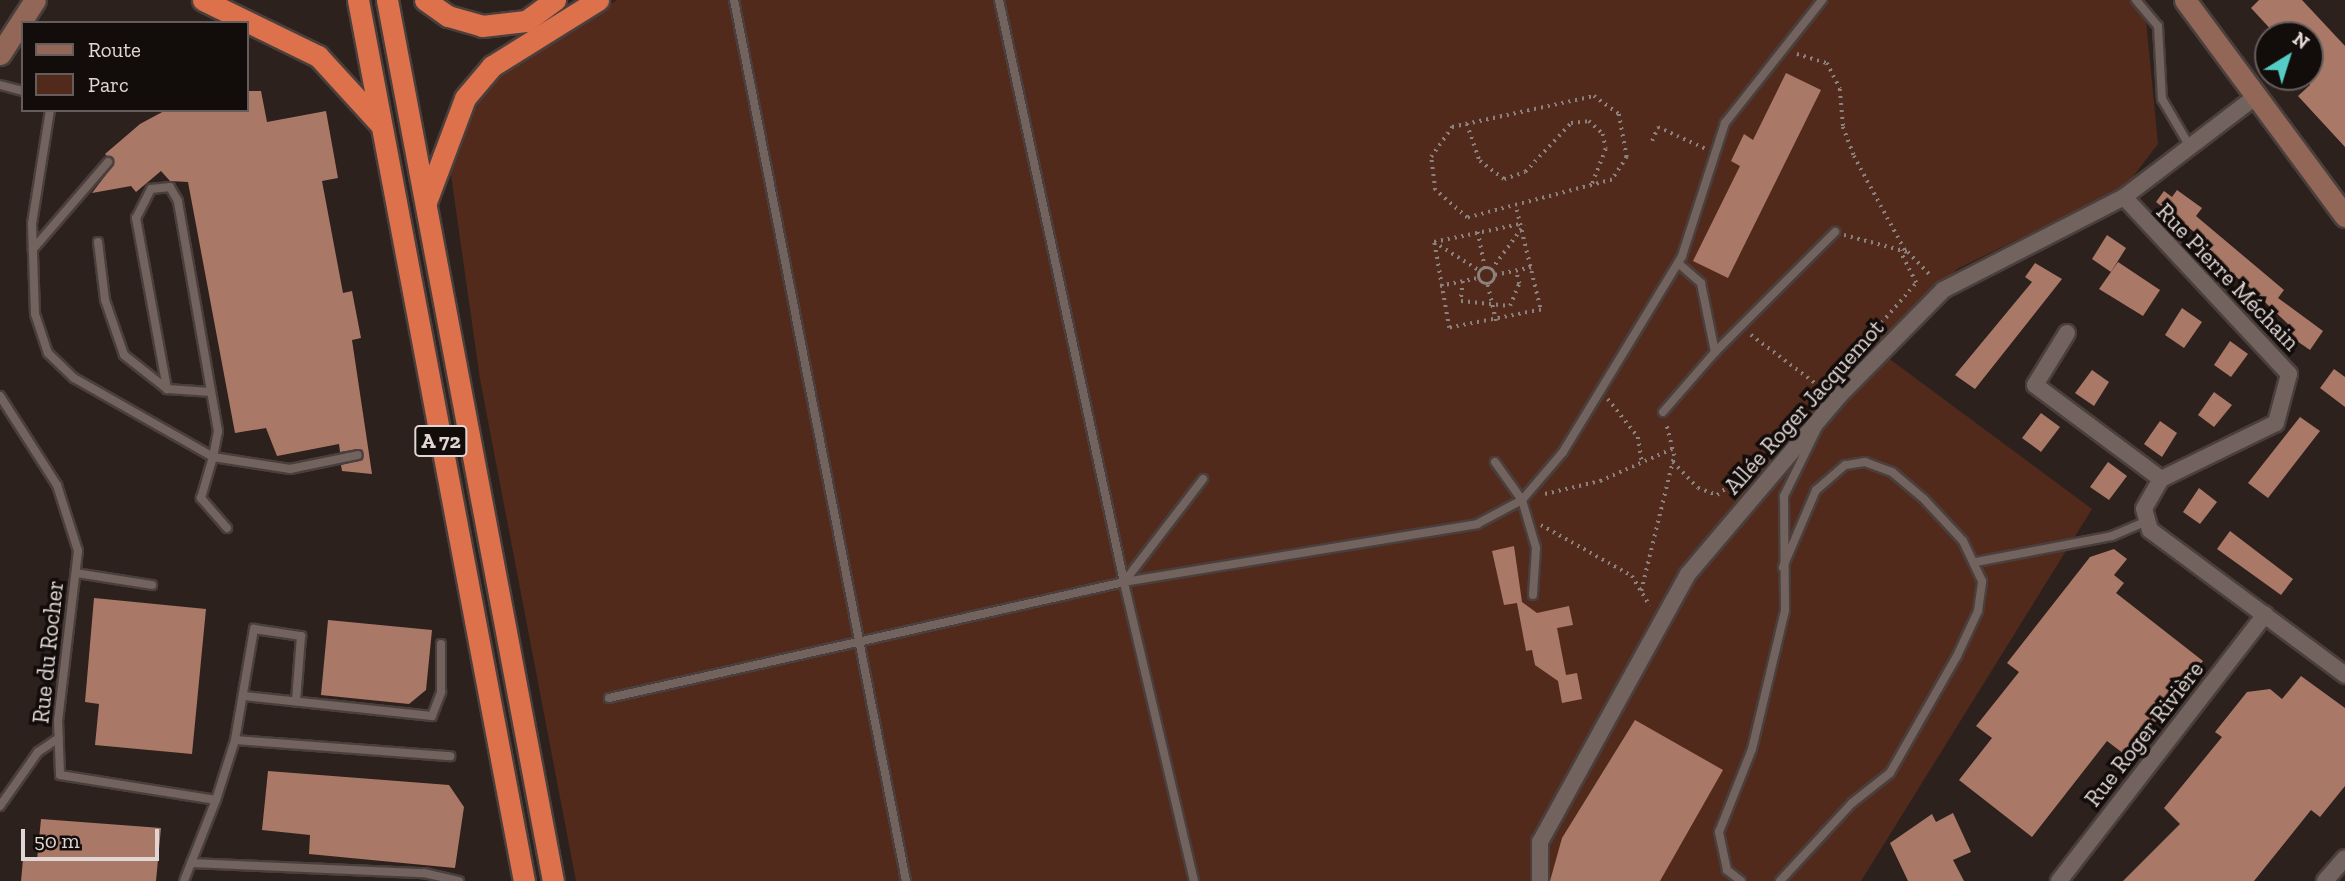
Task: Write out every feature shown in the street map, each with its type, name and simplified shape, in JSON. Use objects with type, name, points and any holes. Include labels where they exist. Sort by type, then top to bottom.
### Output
[{"type":"highway","points":[[203,0],[247,21]]},
{"type":"highway","name":"A 72","points":[[358,0],[524,881]]},
{"type":"highway","name":"A 72","points":[[387,0],[553,881]]},
{"type":"highway","points":[[425,0],[448,16],[482,26],[526,21],[555,0]]},
{"type":"highway","points":[[425,204],[464,98],[510,53],[598,0]]},
{"type":"highway","points":[[248,22],[318,55],[382,126]]},
{"type":"street","points":[[21,21],[35,0]]},
{"type":"street","points":[[2185,0],[2254,98],[2345,216]]},
{"type":"street","points":[[0,54],[21,22]]},
{"type":"street","name":"Allée Roger Jacquemot","points":[[1540,881],[1540,842],[1688,574],[1821,418],[1942,290],[2124,197],[2254,98]]},
{"type":"street","name":"Rue Pierre Méchain","points":[[2124,197],[2289,374],[2276,423],[2161,479]]},
{"type":"street","points":[[2067,333],[2035,385],[2161,479],[2144,509],[2150,530],[2345,675]]},
{"type":"street","name":"Rue Roger Rivière","points":[[2059,881],[2265,614]]},
{"type":"street","points":[[2325,881],[2345,858]]},
{"type":"lane","points":[[734,0],[857,642],[906,881]]},
{"type":"lane","points":[[999,0],[1124,582],[1194,881]]},
{"type":"lane","points":[[609,698],[1124,582],[1477,524],[1522,500],[1563,452],[1678,263],[1726,123],[1822,0]]},
{"type":"lane","points":[[2136,0],[2158,26],[2162,99],[2189,145]]},
{"type":"lane","points":[[0,85],[21,90]]},
{"type":"lane","points":[[52,112],[33,249],[35,314],[48,353],[74,378],[213,457],[290,469],[358,455]]},
{"type":"lane","points":[[33,249],[108,162]]},
{"type":"lane","points":[[167,389],[136,218],[142,198],[162,185],[178,201],[218,431],[201,498],[227,528]]},
{"type":"lane","points":[[1663,412],[1715,352],[1835,232]]},
{"type":"lane","points":[[98,242],[115,342],[167,389],[211,392]]},
{"type":"lane","points":[[1678,263],[1701,282],[1715,352]]},
{"type":"lane","name":"Rue du Rocher","points":[[0,396],[57,485],[78,551],[58,738],[60,775],[216,800]]},
{"type":"lane","points":[[1741,881],[1727,870],[1719,832],[1752,749],[1779,638],[1784,496],[1821,418]]},
{"type":"lane","points":[[1495,461],[1522,500],[1536,548],[1533,595]]},
{"type":"lane","points":[[1780,881],[1852,803],[1890,773],[1906,749],[1978,611],[1976,562],[1924,499],[1892,472],[1865,462],[1845,465],[1816,490],[1783,567]]},
{"type":"lane","points":[[1124,582],[1203,479]]},
{"type":"lane","points":[[1976,562],[2112,536],[2147,521]]},
{"type":"lane","points":[[76,573],[152,584]]},
{"type":"lane","points":[[184,881],[216,800],[235,740],[244,695],[250,632],[296,631],[301,636],[296,701]]},
{"type":"lane","points":[[244,695],[432,716],[441,692],[441,644]]},
{"type":"lane","points":[[0,806],[38,752],[58,738]]},
{"type":"lane","points":[[235,740],[450,756]]},
{"type":"lane","points":[[191,863],[424,873],[459,881]]},
{"type":"path","points":[[1784,50],[1827,62],[1840,89],[1843,127],[1854,156],[1906,252],[1942,290]]},
{"type":"path","points":[[1586,97],[1604,100],[1619,114],[1627,157],[1612,180],[1590,189],[1517,210],[1467,218],[1435,190],[1430,175],[1436,143],[1452,127],[1467,123],[1586,97]]},
{"type":"path","points":[[1467,123],[1480,161],[1504,178],[1525,172],[1571,123],[1589,121],[1603,134],[1606,149],[1590,189]]},
{"type":"path","points":[[1652,141],[1658,127],[1699,147]]},
{"type":"path","points":[[1434,242],[1440,286],[1450,328],[1541,310],[1534,267],[1517,210]]},
{"type":"path","points":[[1434,242],[1522,225]]},
{"type":"path","points":[[1492,270],[1522,225]]},
{"type":"path","points":[[1478,232],[1483,270],[1479,278]]},
{"type":"path","points":[[1835,232],[1906,252]]},
{"type":"path","points":[[1434,242],[1483,270],[1492,270]]},
{"type":"path","points":[[1858,351],[1916,283],[1900,251]]},
{"type":"path","points":[[1496,321],[1488,284],[1494,275],[1534,267]]},
{"type":"path","points":[[1492,270],[1494,275]]},
{"type":"path","points":[[1463,281],[1461,301],[1513,304],[1516,271]]},
{"type":"path","points":[[1440,286],[1479,278],[1488,284]]},
{"type":"path","points":[[1740,327],[1825,390]]},
{"type":"path","points":[[1817,399],[1830,384]]},
{"type":"path","points":[[1600,390],[1638,437],[1642,462]]},
{"type":"path","points":[[1641,591],[1673,462],[1663,412]]},
{"type":"path","points":[[1660,623],[1632,576],[1531,519],[1522,500],[1600,481],[1672,449]]},
{"type":"path","points":[[1673,462],[1698,488],[1717,495],[1754,467]]},
{"type":"green space","points":[[617,0],[2144,0],[2158,144],[2125,187],[1957,269],[1876,349],[2092,509],[1861,881],[576,881],[480,379],[451,175],[456,140],[496,76]]},
{"type":"building","points":[[2259,0],[2302,0],[2322,21],[2263,21],[2251,8]]},
{"type":"building","points":[[2324,24],[2345,46],[2345,147],[2298,96],[2303,91],[2324,91]]},
{"type":"building","points":[[1786,73],[1821,90],[1728,278],[1693,261],[1740,166],[1731,161],[1744,134],[1753,140]]},
{"type":"building","points":[[248,91],[261,91],[267,122],[326,111],[338,178],[322,181],[343,293],[352,291],[361,338],[352,340],[372,474],[342,471],[341,465],[363,459],[359,449],[340,452],[339,444],[277,456],[266,428],[235,433],[188,182],[170,181],[161,171],[136,192],[131,186],[92,193],[114,164],[105,154],[140,124],[162,112],[248,112]]},
{"type":"building","points":[[2177,190],[2202,208],[2196,216],[2284,290],[2278,298],[2323,331],[2310,350],[2284,332],[2289,325],[2248,286],[2201,250],[2207,242],[2156,202],[2164,191],[2172,197]]},
{"type":"building","points":[[2107,235],[2126,248],[2111,272],[2092,259]]},
{"type":"building","points":[[2118,262],[2160,290],[2143,316],[2099,289]]},
{"type":"building","points":[[2035,263],[2062,279],[1975,389],[1955,375],[2032,282],[2025,277]]},
{"type":"building","points":[[2182,308],[2202,322],[2184,348],[2165,335]]},
{"type":"building","points":[[2230,341],[2248,354],[2231,377],[2214,365]]},
{"type":"building","points":[[2334,369],[2345,377],[2345,407],[2320,388]]},
{"type":"building","points":[[2092,370],[2109,382],[2094,406],[2075,393]]},
{"type":"building","points":[[2214,392],[2232,405],[2214,427],[2198,415]]},
{"type":"building","points":[[2041,413],[2060,427],[2041,452],[2022,438]]},
{"type":"building","points":[[2300,417],[2320,431],[2268,498],[2248,483]]},
{"type":"building","points":[[2160,421],[2177,433],[2162,457],[2144,444]]},
{"type":"building","points":[[2108,462],[2127,476],[2109,500],[2090,487]]},
{"type":"building","points":[[2199,488],[2217,502],[2200,524],[2183,512]]},
{"type":"building","points":[[2230,531],[2293,579],[2281,595],[2217,549]]},
{"type":"building","points":[[1514,546],[1522,602],[1537,613],[1569,606],[1573,625],[1557,628],[1566,675],[1577,673],[1582,699],[1562,703],[1558,681],[1535,665],[1532,650],[1526,651],[1517,603],[1504,605],[1492,551]]},
{"type":"building","points":[[2114,549],[2127,559],[2114,575],[2124,583],[2116,593],[2203,661],[2128,757],[2107,741],[2032,837],[1959,780],[1992,738],[1976,726],[2019,672],[2007,663],[2090,557]]},
{"type":"building","points":[[94,598],[206,609],[192,754],[95,745],[99,704],[85,702]]},
{"type":"building","points":[[328,620],[432,630],[426,690],[409,704],[321,695]]},
{"type":"building","points":[[2301,676],[2345,708],[2345,786],[2320,817],[2311,810],[2254,881],[2123,881],[2180,824],[2164,808],[2222,737],[2215,732],[2247,692],[2270,689],[2282,699]]},
{"type":"building","points":[[1635,720],[1723,770],[1660,881],[1550,881],[1562,838]]},
{"type":"building","points":[[268,771],[449,785],[464,807],[455,868],[309,854],[310,835],[262,830]]},
{"type":"building","points":[[1953,813],[1971,852],[1953,860],[1964,881],[1908,881],[1890,843],[1932,814],[1936,822]]},
{"type":"building","points":[[41,819],[161,828],[156,881],[21,881],[23,859],[37,860]]}]
